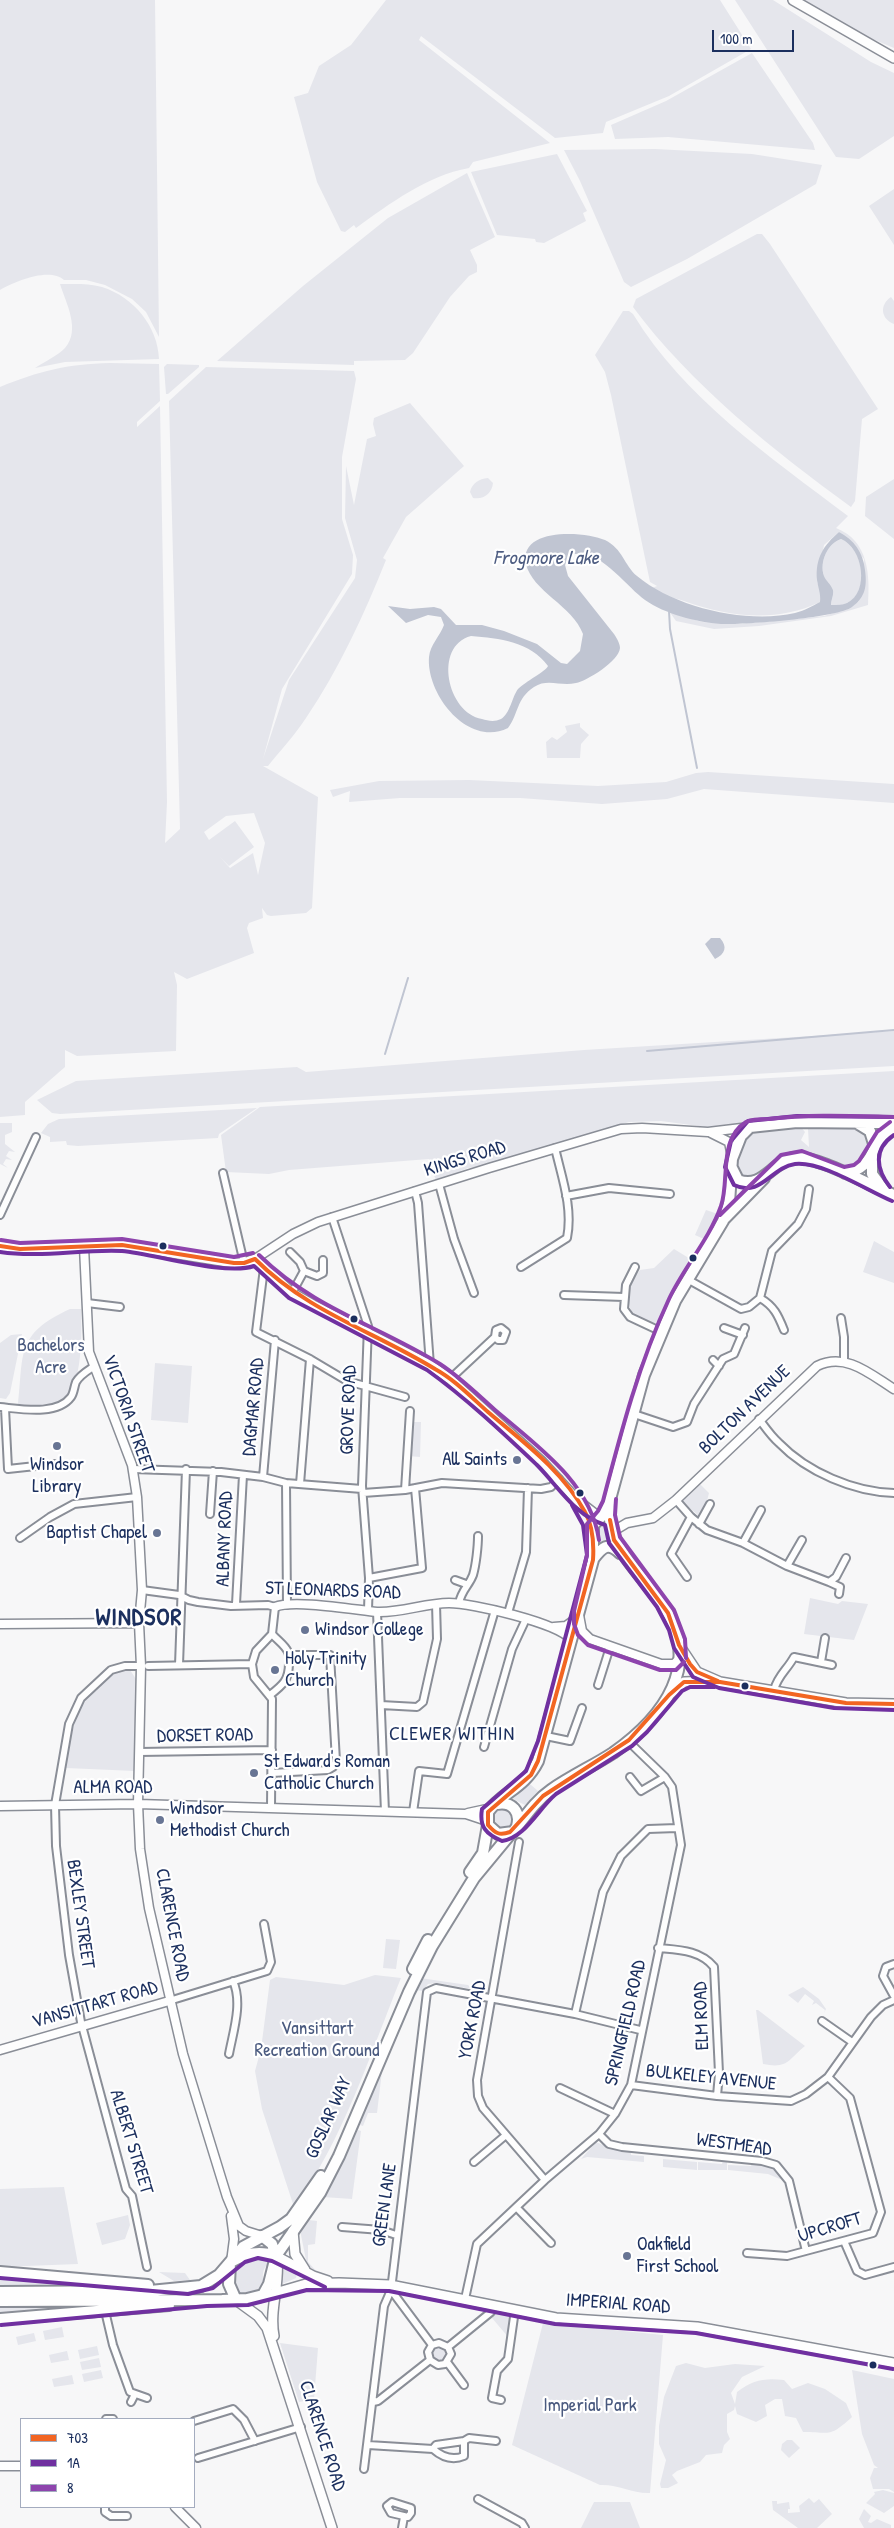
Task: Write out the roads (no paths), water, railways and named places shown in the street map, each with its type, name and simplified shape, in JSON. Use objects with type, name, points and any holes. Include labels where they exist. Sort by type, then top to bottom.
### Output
[{"type":"main road","points":[[793,0],[894,58]]},
{"type":"main road","points":[[722,1220],[730,1197],[732,1163],[741,1136],[750,1127],[797,1122],[894,1123]]},
{"type":"main road","points":[[854,1122],[870,1131],[873,1150],[872,1174],[889,1193]]},
{"type":"main road","points":[[843,1173],[856,1172],[864,1166],[882,1136],[894,1127]]},
{"type":"main road","points":[[722,1220],[766,1176],[784,1161],[801,1158],[843,1173],[889,1193]]},
{"type":"main road","points":[[732,1163],[735,1176],[744,1182],[749,1183],[766,1176]]},
{"type":"main road","name":"GOSLAR WAY","points":[[278,2257],[293,2230],[320,2193],[339,2156],[409,1992],[432,1946],[474,1878],[540,1799],[628,1741],[643,1728],[669,1696],[679,1671],[680,1658],[679,1645],[668,1613],[614,1540],[605,1519],[644,1375],[687,1279],[722,1220]]},
{"type":"main road","points":[[0,1246],[10,1249],[122,1245],[244,1263]]},
{"type":"main road","points":[[256,1259],[292,1293],[367,1335],[430,1365],[450,1379],[511,1432],[559,1479],[578,1501],[588,1518],[592,1537]]},
{"type":"main road","name":"KINGS ROAD","points":[[244,1263],[256,1259]]},
{"type":"main road","points":[[494,1806],[507,1804],[515,1809],[519,1820],[515,1829],[498,1834],[488,1823],[494,1806],[531,1775],[546,1736],[593,1560],[593,1525],[605,1519],[578,1501]]},
{"type":"main road","points":[[593,1560],[601,1548],[608,1546],[616,1549],[628,1560]]},
{"type":"main road","points":[[679,1645],[697,1672],[720,1682]]},
{"type":"main road","points":[[669,1696],[684,1682],[720,1682],[846,1703],[894,1704]]},
{"type":"main road","name":"GOSLAR WAY","points":[[230,2263],[243,2247],[291,2219],[318,2183],[333,2156],[419,1955],[483,1852],[488,1823]]},
{"type":"main road","points":[[293,2230],[295,2254],[308,2274]]},
{"type":"main road","points":[[0,2301],[236,2300],[258,2298],[267,2290],[278,2257],[272,2244],[262,2236]]},
{"type":"main road","name":"IMPERIAL ROAD","points":[[230,2263],[253,2252],[265,2252],[308,2274],[339,2283]]},
{"type":"main road","name":"CLARENCE ROAD","points":[[278,2257],[272,2325],[278,2356]]},
{"type":"main road","points":[[0,2292],[183,2288],[208,2283],[230,2263]]},
{"type":"main road","name":"CLARENCE ROAD","points":[[230,2263],[229,2284],[236,2300],[264,2322],[278,2356],[332,2528]]},
{"type":"main road","points":[[0,2272],[183,2288]]},
{"type":"main road","name":"IMPERIAL ROAD","points":[[258,2298],[297,2286],[339,2283],[391,2287],[465,2299],[556,2318],[697,2327],[894,2363]]},
{"type":"main road","points":[[0,2319],[105,2311],[207,2300]]},
{"type":"street","name":"KINGS ROAD","points":[[256,1259],[299,1231],[332,1217],[621,1129],[642,1128],[708,1132],[750,1127]]},
{"type":"street","name":"KINGS ROAD","points":[[708,1132],[729,1142],[732,1163]]},
{"type":"street","points":[[0,1215],[36,1137]]},
{"type":"street","points":[[521,1267],[566,1238],[569,1225],[566,1196],[555,1148]]},
{"type":"street","points":[[223,1173],[244,1263]]},
{"type":"street","points":[[439,1184],[454,1239],[474,1293]]},
{"type":"street","points":[[566,1196],[609,1188],[670,1194]]},
{"type":"street","points":[[687,1279],[740,1309],[749,1307],[760,1298],[772,1251],[798,1224],[806,1209],[809,1189]]},
{"type":"street","points":[[415,1191],[419,1212],[430,1365]]},
{"type":"street","name":"GROVE ROAD","points":[[332,1217],[368,1326],[362,1491],[369,1578],[368,1610]]},
{"type":"street","name":"VICTORIA STREET","points":[[84,1247],[89,1352],[133,1469],[137,1497],[142,1590]]},
{"type":"street","points":[[290,1252],[300,1262],[304,1271],[317,1276],[323,1273],[323,1260]]},
{"type":"street","points":[[635,1267],[626,1285],[624,1310],[630,1317],[662,1332]]},
{"type":"street","points":[[264,1268],[256,1332],[275,1340],[347,1381],[405,1397]]},
{"type":"street","points":[[292,1293],[304,1271]]},
{"type":"street","points":[[564,1295],[624,1297]]},
{"type":"street","points":[[760,1298],[771,1304],[784,1330]]},
{"type":"street","points":[[87,1302],[120,1307]]},
{"type":"street","points":[[841,1318],[844,1337],[844,1360],[894,1388]]},
{"type":"street","points":[[724,1328],[743,1335]]},
{"type":"street","points":[[634,1414],[673,1427],[687,1422],[694,1404],[713,1379],[723,1359],[734,1354],[745,1328]]},
{"type":"street","points":[[450,1379],[495,1337]]},
{"type":"street","name":"DAGMAR ROAD","points":[[263,1477],[275,1340]]},
{"type":"street","points":[[300,1484],[310,1359]]},
{"type":"street","points":[[712,1360],[719,1366]]},
{"type":"street","name":"BOLTON AVENUE","points":[[612,1532],[627,1523],[653,1518],[676,1500],[759,1419],[817,1366],[826,1362],[844,1360]]},
{"type":"street","points":[[54,1464],[8,1469],[3,1408],[36,1410],[58,1406],[72,1396],[76,1382],[82,1374],[94,1367]]},
{"type":"street","points":[[405,1490],[410,1411]]},
{"type":"street","points":[[759,1419],[779,1443],[797,1459],[841,1483],[894,1493]]},
{"type":"street","points":[[133,1469],[213,1471],[263,1477],[286,1483],[362,1491],[405,1490],[450,1483],[546,1488],[559,1479]]},
{"type":"street","points":[[179,1666],[186,1469]]},
{"type":"street","points":[[210,1514],[213,1471]]},
{"type":"street","name":"ALBANY ROAD","points":[[236,1604],[242,1475]]},
{"type":"street","points":[[286,1483],[287,1605]]},
{"type":"street","points":[[369,1578],[422,1568],[415,1488]]},
{"type":"street","points":[[508,1613],[526,1552],[528,1488]]},
{"type":"street","points":[[20,1538],[54,1514],[74,1504],[137,1497]]},
{"type":"street","points":[[676,1500],[690,1517],[707,1530],[743,1543],[787,1566],[840,1587],[839,1594]]},
{"type":"street","points":[[699,1524],[710,1504]]},
{"type":"street","points":[[743,1543],[760,1510]]},
{"type":"street","points":[[687,1577],[671,1554],[690,1517]]},
{"type":"street","name":"BOLTON AVENUE","points":[[605,1519],[627,1523]]},
{"type":"street","points":[[459,1603],[462,1590],[473,1576],[474,1559],[478,1551],[478,1536]]},
{"type":"street","points":[[787,1566],[802,1540]]},
{"type":"street","points":[[829,1582],[836,1577],[846,1558]]},
{"type":"street","points":[[455,1580],[466,1584]]},
{"type":"street","name":"ST LEONARDS ROAD","points":[[142,1590],[181,1596],[193,1601],[228,1605],[268,1605],[275,1608],[287,1605],[377,1612],[398,1611],[436,1604],[459,1603],[508,1613],[552,1627],[567,1634],[571,1640]]},
{"type":"street","name":"CLARENCE ROAD","points":[[142,1590],[139,1623],[145,1666],[138,1804],[140,1848],[149,1908],[169,2000],[227,2197],[234,2233],[230,2263]]},
{"type":"street","points":[[380,1705],[417,1707],[422,1702],[437,1639],[436,1604]]},
{"type":"street","points":[[271,1807],[272,1750],[270,1695],[254,1677],[252,1664],[256,1651],[272,1634],[275,1608]]},
{"type":"street","points":[[413,1812],[419,1771],[448,1774],[495,1610]]},
{"type":"street","points":[[377,1612],[385,1812]]},
{"type":"street","points":[[552,1627],[566,1626],[578,1616],[584,1635],[610,1647],[661,1664],[674,1664],[680,1658]]},
{"type":"street","points":[[484,1747],[512,1649],[526,1619]]},
{"type":"street","points":[[0,1624],[139,1623]]},
{"type":"street","points":[[270,1695],[289,1677],[290,1655],[272,1634]]},
{"type":"street","points":[[821,1662],[825,1638]]},
{"type":"street","points":[[598,1685],[610,1647]]},
{"type":"street","points":[[272,1773],[328,1770],[333,1767],[336,1761],[330,1655],[290,1655]]},
{"type":"street","points":[[774,1690],[777,1678],[789,1666],[794,1657],[832,1665]]},
{"type":"street","name":"BEXLEY STREET","points":[[82,2026],[69,1955],[56,1846],[55,1805],[69,1724],[76,1707],[95,1683],[111,1670],[125,1666],[252,1664]]},
{"type":"street","points":[[546,1736],[570,1741],[582,1708]]},
{"type":"street","name":"SPRINGFIELD ROAD","points":[[465,2299],[477,2244],[545,2180],[599,2134],[615,2114],[630,2084],[680,1846],[672,1787],[665,1777],[628,1741]]},
{"type":"street","name":"DORSET ROAD","points":[[140,1752],[272,1750]]},
{"type":"street","points":[[630,1777],[641,1791],[665,1777]]},
{"type":"street","name":"ALMA ROAD","points":[[0,1806],[138,1804],[466,1814],[494,1806]]},
{"type":"street","name":"ALMA ROAD","points":[[466,1814],[488,1823]]},
{"type":"street","points":[[576,2014],[603,1892],[621,1856],[648,1829],[677,1828]]},
{"type":"street","name":"YORK ROAD","points":[[519,1842],[477,2080],[478,2096],[483,2108],[545,2180]]},
{"type":"street","name":"VANSITTART ROAD","points":[[0,2050],[267,1971],[270,1967],[264,1924]]},
{"type":"street","name":"ELM ROAD","points":[[658,1948],[690,1952],[709,1961],[714,1967],[719,2073],[717,2096]]},
{"type":"street","points":[[894,1964],[886,1967],[883,1976],[894,1996]]},
{"type":"street","points":[[229,2054],[237,2010],[237,1993],[233,1981]]},
{"type":"street","name":"GREEN LANE","points":[[364,2469],[384,2306],[391,2287],[426,1996],[429,1990],[436,1988],[492,1998],[576,2014],[640,2030]]},
{"type":"street","name":"BULKELEY AVENUE","points":[[630,2084],[717,2096],[791,2101],[806,2094],[828,2077],[871,2017],[883,2005],[894,2000]]},
{"type":"street","points":[[822,2021],[852,2042]]},
{"type":"street","name":"ALBERT STREET","points":[[82,2026],[126,2189],[132,2196],[147,2267]]},
{"type":"street","name":"UPCROFT","points":[[747,2253],[787,2256],[873,2233],[880,2212],[850,2098],[828,2077]]},
{"type":"street","points":[[560,2088],[615,2114]]},
{"type":"street","name":"WESTMEAD","points":[[599,2134],[609,2144],[622,2147],[762,2161],[776,2165],[789,2181],[806,2251]]},
{"type":"street","points":[[474,2162],[506,2135]]},
{"type":"street","name":"CLARENCE ROAD","points":[[227,2197],[239,2226],[246,2231],[262,2236]]},
{"type":"street","points":[[517,2208],[552,2243]]},
{"type":"street","points":[[342,2227],[381,2230],[396,2235]]},
{"type":"street","points":[[844,2241],[857,2271],[864,2275],[894,2267]]},
{"type":"street","points":[[391,2287],[432,2345]]},
{"type":"street","points":[[448,2347],[495,2306]]},
{"type":"street","points":[[501,2400],[492,2398],[497,2371],[508,2359],[515,2310]]},
{"type":"street","points":[[105,2311],[123,2379],[130,2392],[147,2398]]},
{"type":"street","points":[[447,2362],[438,2365],[430,2360],[428,2352],[432,2345],[439,2343],[448,2347]]},
{"type":"street","points":[[447,2362],[450,2354],[448,2347]]},
{"type":"street","points":[[373,2402],[378,2401],[430,2360]]},
{"type":"street","points":[[447,2362],[464,2385]]},
{"type":"street","points":[[131,2402],[135,2394]]},
{"type":"street","points":[[195,2421],[233,2409],[244,2420],[255,2441]]},
{"type":"street","points":[[198,2458],[300,2427]]},
{"type":"street","points":[[433,2449],[436,2444],[464,2441],[469,2438],[496,2441]]},
{"type":"street","points":[[368,2445],[433,2449],[441,2456],[458,2459],[464,2456],[464,2441]]},
{"type":"street","points":[[0,2466],[20,2466]]},
{"type":"street","points":[[478,2500],[522,2523],[525,2528]]},
{"type":"street","points":[[105,2508],[105,2512],[111,2516],[127,2516]]},
{"type":"street","points":[[176,2508],[196,2528]]},
{"type":"street","points":[[402,2528],[404,2517]]},
{"type":"water","name":"Frogmore Lake","points":[[839,532],[853,543],[860,552],[866,581],[863,595],[857,603],[843,611],[768,622],[721,624],[691,619],[671,613],[645,600],[600,561],[580,554],[570,556],[565,565],[568,576],[615,635],[620,646],[618,653],[602,670],[581,681],[570,684],[544,683],[534,687],[524,696],[508,728],[493,732],[478,731],[465,724],[452,714],[434,687],[429,657],[431,648],[444,625],[441,617],[428,615],[406,623],[388,606],[410,609],[434,607],[441,609],[456,625],[482,625],[504,631],[537,644],[561,663],[567,664],[580,651],[583,634],[571,615],[544,591],[530,574],[526,564],[526,552],[532,543],[542,538],[569,534],[605,540],[620,552],[637,576],[671,597],[691,605],[734,615],[776,616],[805,610],[820,602],[817,565],[825,547]],"holes":[[[841,539],[849,544],[859,560],[861,580],[859,590],[847,603],[831,605],[833,590],[824,576],[823,565],[826,554],[832,544]],[[471,636],[503,640],[524,646],[533,651],[548,666],[518,689],[507,713],[499,720],[482,719],[470,714],[460,705],[453,693],[449,679],[449,665],[452,652],[459,642]]]},
{"type":"water","points":[[711,938],[720,938],[725,947],[723,953],[715,959],[705,944]]},
{"type":"waterway","points":[[669,611],[670,629],[697,768]]},
{"type":"waterway","points":[[385,1054],[408,978]]},
{"type":"waterway","points":[[647,1051],[894,1030]]},
{"type":"place","name":"Windsor Library","points":[[57,1446]]},
{"type":"place","name":"All Saints","points":[[517,1460]]},
{"type":"place","name":"Baptist Chapel","points":[[157,1533]]},
{"type":"place","name":"Windsor College","points":[[305,1630]]},
{"type":"place","name":"Holy Trinity Church","points":[[275,1670]]},
{"type":"place","name":"St Edward's Roman Catholic Church","points":[[254,1773]]},
{"type":"place","name":"Windsor Methodist Church","points":[[160,1820]]},
{"type":"place","name":"Oakfield First School","points":[[627,2256]]},
{"type":"district","name":"WINDSOR","points":[[139,1619]]},
{"type":"district","name":"CLEWER WITHIN","points":[[452,1735]]},
{"type":"park label","name":"Bachelors Acre","points":[[51,1357]]},
{"type":"park label","name":"Vansittart Recreation Ground","points":[[317,2040]]},
{"type":"park label","name":"Imperial Park","points":[[590,2406]]}]
